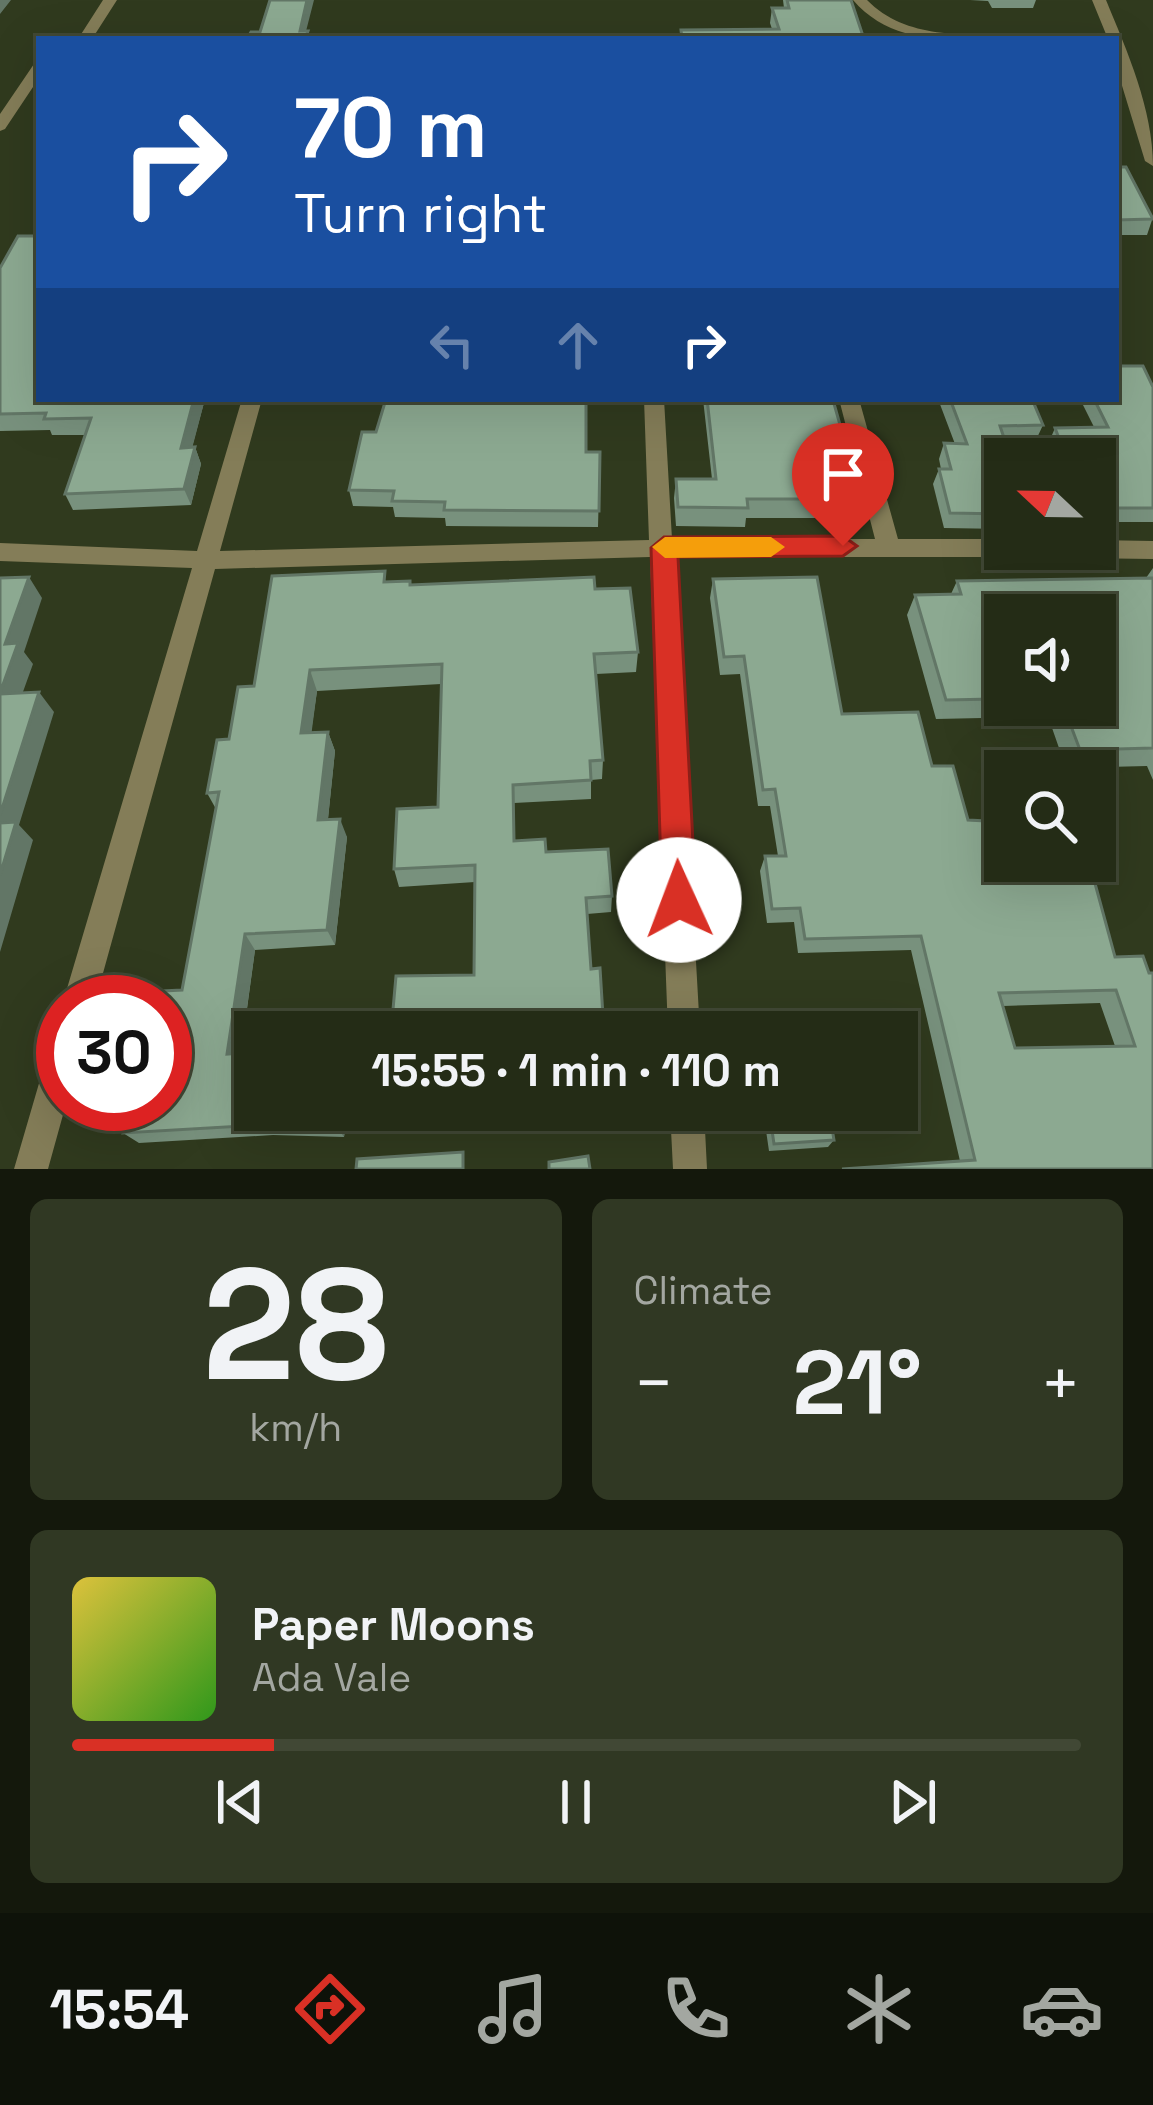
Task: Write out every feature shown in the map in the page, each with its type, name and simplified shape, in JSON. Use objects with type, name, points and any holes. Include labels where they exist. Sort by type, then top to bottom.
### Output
[{"type":"street","points":[[88,36],[110,0]]},
{"type":"street","points":[[860,0],[870,13],[893,26],[946,36]]},
{"type":"street","points":[[1099,0],[1113,36]]},
{"type":"street","points":[[1119,54],[1153,161]]},
{"type":"street","points":[[0,125],[36,71]]},
{"type":"street","points":[[87,975],[251,402]]},
{"type":"street","points":[[654,402],[683,1011]]},
{"type":"street","points":[[850,402],[888,546]]},
{"type":"street","points":[[0,552],[206,560],[664,548],[984,548]]},
{"type":"street","points":[[1116,550],[1153,550]]},
{"type":"street","points":[[31,1169],[42,1131]]},
{"type":"street","points":[[688,1131],[690,1169]]},
{"type":"building","points":[[270,0],[307,0],[300,31],[308,31],[306,36],[249,36],[260,32]]},
{"type":"building","points":[[787,0],[851,0],[863,36],[682,36],[681,30],[779,29],[772,8],[789,8]]},
{"type":"building","points":[[1119,167],[1126,167],[1153,219],[1119,220]]},
{"type":"building","points":[[18,236],[36,236],[36,402],[193,402],[181,448],[195,447],[184,489],[65,494],[91,418],[0,414],[0,268]]},
{"type":"building","points":[[1119,366],[1143,366],[1153,387],[1153,508],[1116,508],[1116,438],[1059,438],[1055,428],[1108,427],[1096,402],[1119,402]]},
{"type":"building","points":[[385,402],[586,402],[586,452],[600,452],[599,511],[444,510],[445,502],[392,501],[394,491],[349,490],[362,432],[376,432]]},
{"type":"building","points":[[707,402],[834,402],[861,499],[747,499],[748,508],[678,507],[676,479],[716,479]]},
{"type":"building","points":[[951,402],[1033,402],[1043,425],[1000,426],[1004,438],[984,438],[984,514],[950,513],[939,469],[951,469],[944,443],[967,444]]},
{"type":"building","points":[[385,571],[384,582],[410,581],[410,585],[594,577],[595,589],[630,588],[638,652],[594,654],[603,760],[590,761],[591,780],[513,785],[514,841],[545,839],[546,852],[608,849],[612,896],[586,898],[591,969],[600,968],[603,1011],[393,1011],[396,976],[474,975],[475,865],[394,869],[397,809],[438,807],[442,664],[310,670],[301,733],[328,732],[318,820],[340,819],[327,930],[245,934],[227,1054],[234,1054],[234,1127],[192,1129],[192,975],[185,975],[219,792],[207,793],[217,740],[229,739],[238,687],[254,686],[272,576]]},
{"type":"building","points":[[29,577],[5,644],[18,643],[0,693],[0,578]]},
{"type":"building","points":[[817,577],[842,714],[918,712],[932,766],[953,766],[968,820],[984,821],[984,882],[1095,882],[1115,957],[1143,956],[1153,973],[1153,1169],[842,1169],[975,1160],[921,936],[805,939],[800,908],[772,909],[765,856],[786,856],[775,789],[763,790],[744,656],[724,657],[713,579]],"holes":[[[1116,990],[1135,1046],[1015,1048],[999,993]]]},
{"type":"building","points":[[1153,578],[1153,748],[1080,750],[1071,726],[1116,726],[1116,594],[984,594],[984,699],[946,700],[915,595],[961,594],[957,581]]},
{"type":"building","points":[[39,692],[0,815],[0,694]]},
{"type":"building","points":[[16,822],[0,875],[0,823]]},
{"type":"building","points":[[772,1131],[832,1131],[834,1140],[774,1144]]},
{"type":"building","points":[[463,1152],[463,1169],[356,1169],[357,1159]]},
{"type":"building","points":[[588,1156],[590,1169],[549,1169],[549,1162]]},
{"type":"slow traffic","points":[[665,547],[771,547]]},
{"type":"route","points":[[679,900],[664,548],[843,546]]}]
